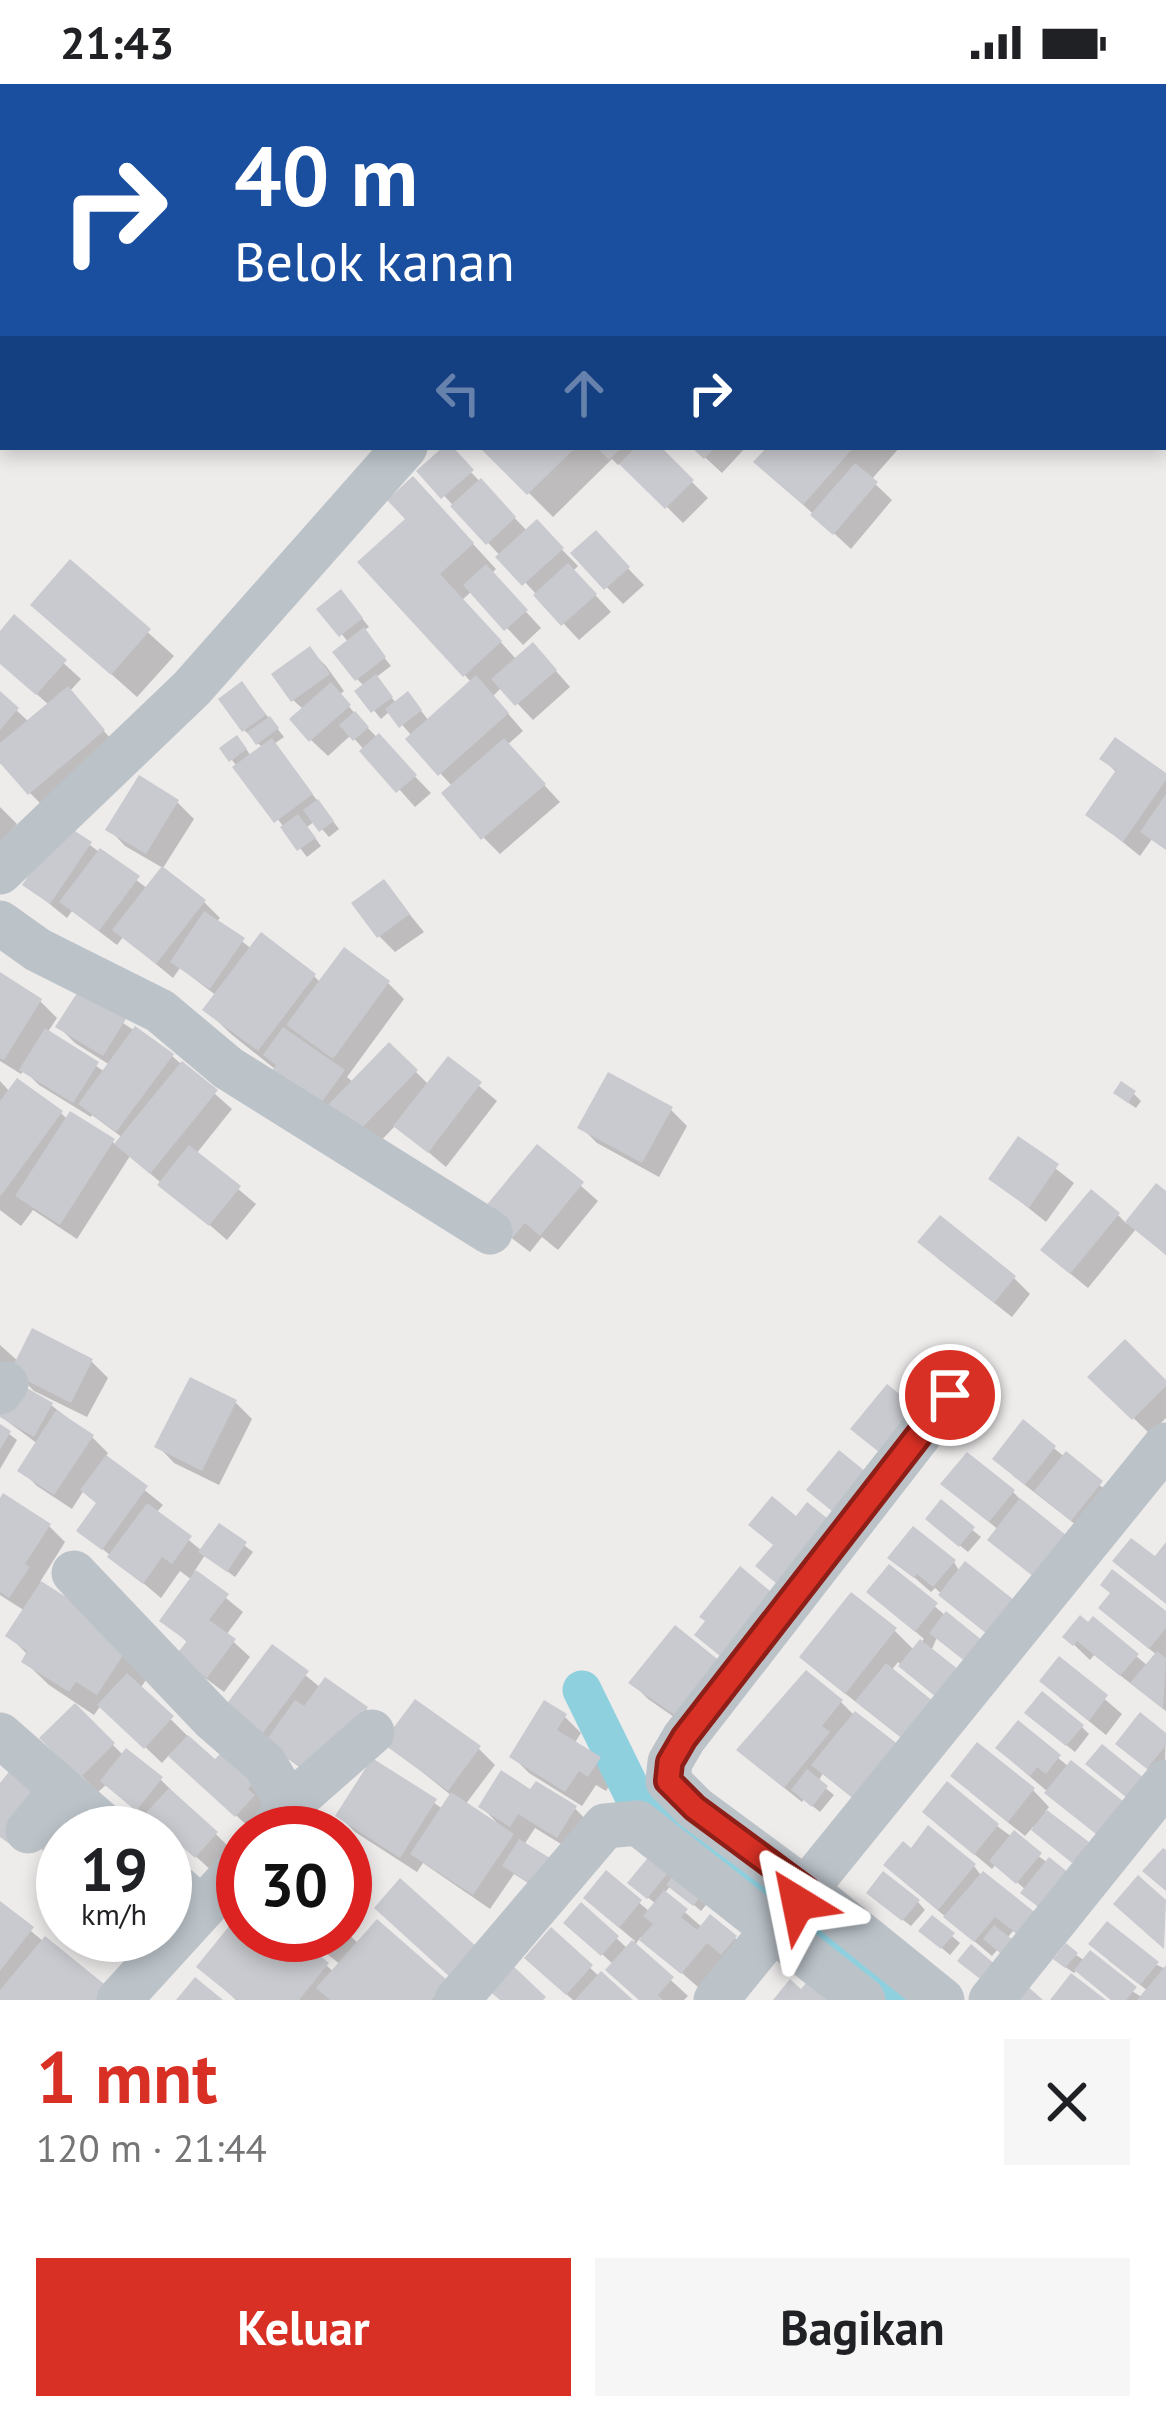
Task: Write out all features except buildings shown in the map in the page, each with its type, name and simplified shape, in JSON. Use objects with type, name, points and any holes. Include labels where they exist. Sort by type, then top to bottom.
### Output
[{"type":"street","points":[[0,872],[191,688],[401,450]]},
{"type":"street","points":[[0,922],[38,950],[160,1011],[229,1068],[490,1232]]},
{"type":"street","points":[[863,2000],[790,1911],[668,1781],[670,1762],[707,1707],[950,1395]]},
{"type":"street","points":[[716,2000],[1166,1446]]},
{"type":"street","points":[[74,1574],[213,1719],[265,1764],[276,1806]]},
{"type":"street","points":[[293,1806],[372,1732]]},
{"type":"street","points":[[0,1735],[80,1806]]},
{"type":"street","points":[[991,2000],[1166,1782]]},
{"type":"street","points":[[28,1831],[61,1790]]},
{"type":"street","points":[[457,2000],[605,1826],[620,1822],[638,1823],[942,2000]]},
{"type":"street","points":[[119,2000],[216,1892]]},
{"type":"street","points":[[192,1900],[201,1908]]},
{"type":"waterway","points":[[582,1690],[634,1796],[897,1990]]},
{"type":"route","points":[[798,1903],[806,1890],[695,1808],[668,1781],[670,1762],[707,1707],[950,1395]]}]
